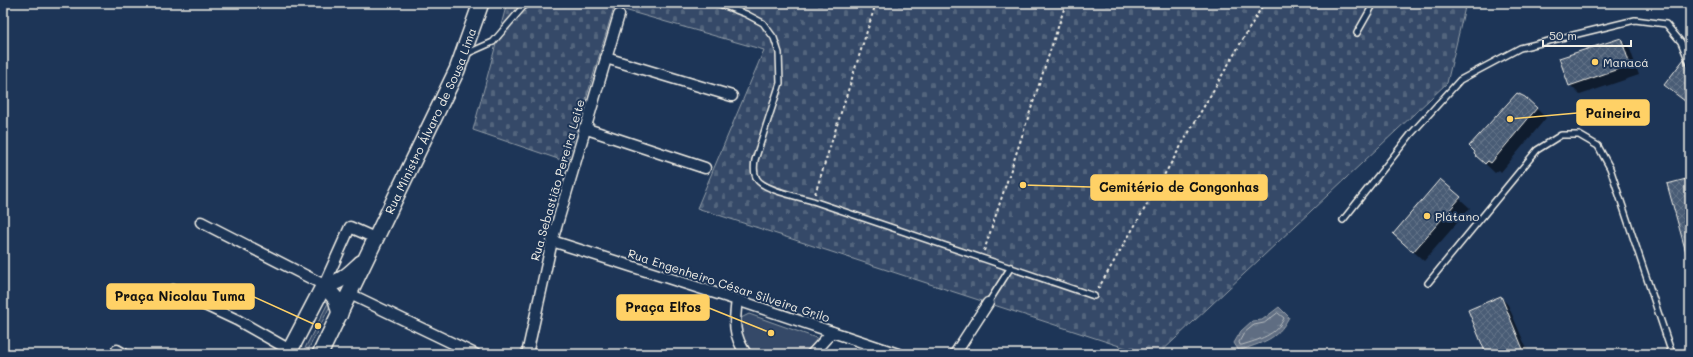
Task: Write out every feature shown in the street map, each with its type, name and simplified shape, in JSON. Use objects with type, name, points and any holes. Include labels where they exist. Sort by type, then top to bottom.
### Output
[{"type":"main road","name":"Rua Ministro Álvaro de Sousa Lima","points":[[320,354],[454,77],[481,3]]},
{"type":"main road","name":"Rua Ministro Álvaro de Sousa Lima","points":[[324,285],[341,280],[367,257]]},
{"type":"main road","points":[[289,352],[324,285],[336,299],[340,314]]},
{"type":"street","name":"Rua Sebastião Pereira Leite","points":[[527,354],[552,241],[584,128],[619,15]]},
{"type":"street","points":[[606,58],[732,96]]},
{"type":"street","points":[[584,128],[705,168]]},
{"type":"street","points":[[201,222],[324,285],[350,227],[377,238]]},
{"type":"street","name":"Rua Engenheiro César Silveira Grilo","points":[[552,241],[737,300],[898,354]]},
{"type":"street","points":[[173,290],[237,320],[289,352]]},
{"type":"street","points":[[350,294],[475,354]]},
{"type":"street","points":[[737,300],[735,332],[739,345],[746,354]]},
{"type":"street","points":[[955,354],[988,303]]},
{"type":"street","points":[[812,354],[832,332]]},
{"type":"lane","points":[[462,56],[493,42],[524,5],[529,3]]},
{"type":"lane","points":[[717,3],[746,14],[763,23],[774,38],[779,53],[781,66],[780,83],[755,160],[756,177],[759,182],[766,187],[813,201],[1094,296]]},
{"type":"lane","points":[[1357,33],[1374,3]]},
{"type":"lane","points":[[1343,220],[1411,134],[1460,80],[1520,48],[1635,20],[1666,24],[1682,42],[1690,64]]},
{"type":"lane","points":[[1428,283],[1537,150],[1561,135],[1579,135],[1598,146],[1610,168],[1671,351],[1675,354]]},
{"type":"lane","points":[[988,303],[1011,268]]},
{"type":"path","points":[[813,201],[876,3]]},
{"type":"path","points":[[982,258],[1066,3]]},
{"type":"path","points":[[1094,296],[1264,3]]},
{"type":"green space","points":[[507,3],[1466,3],[1447,83],[1159,354],[1144,354],[697,208],[764,50],[614,7],[567,162],[473,130]]},
{"type":"green space","points":[[333,300],[306,354],[302,354],[329,301]]},
{"type":"green space","points":[[749,314],[819,339],[803,354],[750,354],[738,327],[741,318]]},
{"type":"water","points":[[1279,307],[1289,317],[1279,331],[1274,336],[1262,343],[1239,351],[1234,343],[1241,331],[1252,321],[1262,320]]},
{"type":"building","name":"Manacá","points":[[1621,38],[1630,65],[1569,86],[1559,58]]},
{"type":"building","points":[[1684,59],[1686,66],[1690,68],[1690,105],[1664,85]]},
{"type":"building","points":[[1517,93],[1525,97],[1537,108],[1491,163],[1488,161],[1485,164],[1474,154],[1475,152],[1469,146]]},
{"type":"building","points":[[1690,178],[1690,256],[1687,256],[1667,184]]},
{"type":"building","name":"Plátano","points":[[1440,179],[1461,197],[1413,252],[1393,234]]},
{"type":"building","points":[[1501,296],[1525,354],[1486,354],[1468,310]]},
{"type":"place","name":"Manacá","points":[[1595,62]]},
{"type":"place","name":"Paineira","points":[[1510,119]]},
{"type":"place","name":"Cemitério de Congonhas","points":[[1023,185]]},
{"type":"place","name":"Plátano","points":[[1427,216]]},
{"type":"place","name":"Praça Nicolau Tuma","points":[[318,326]]},
{"type":"place","name":"Praça Elfos","points":[[771,333]]}]
